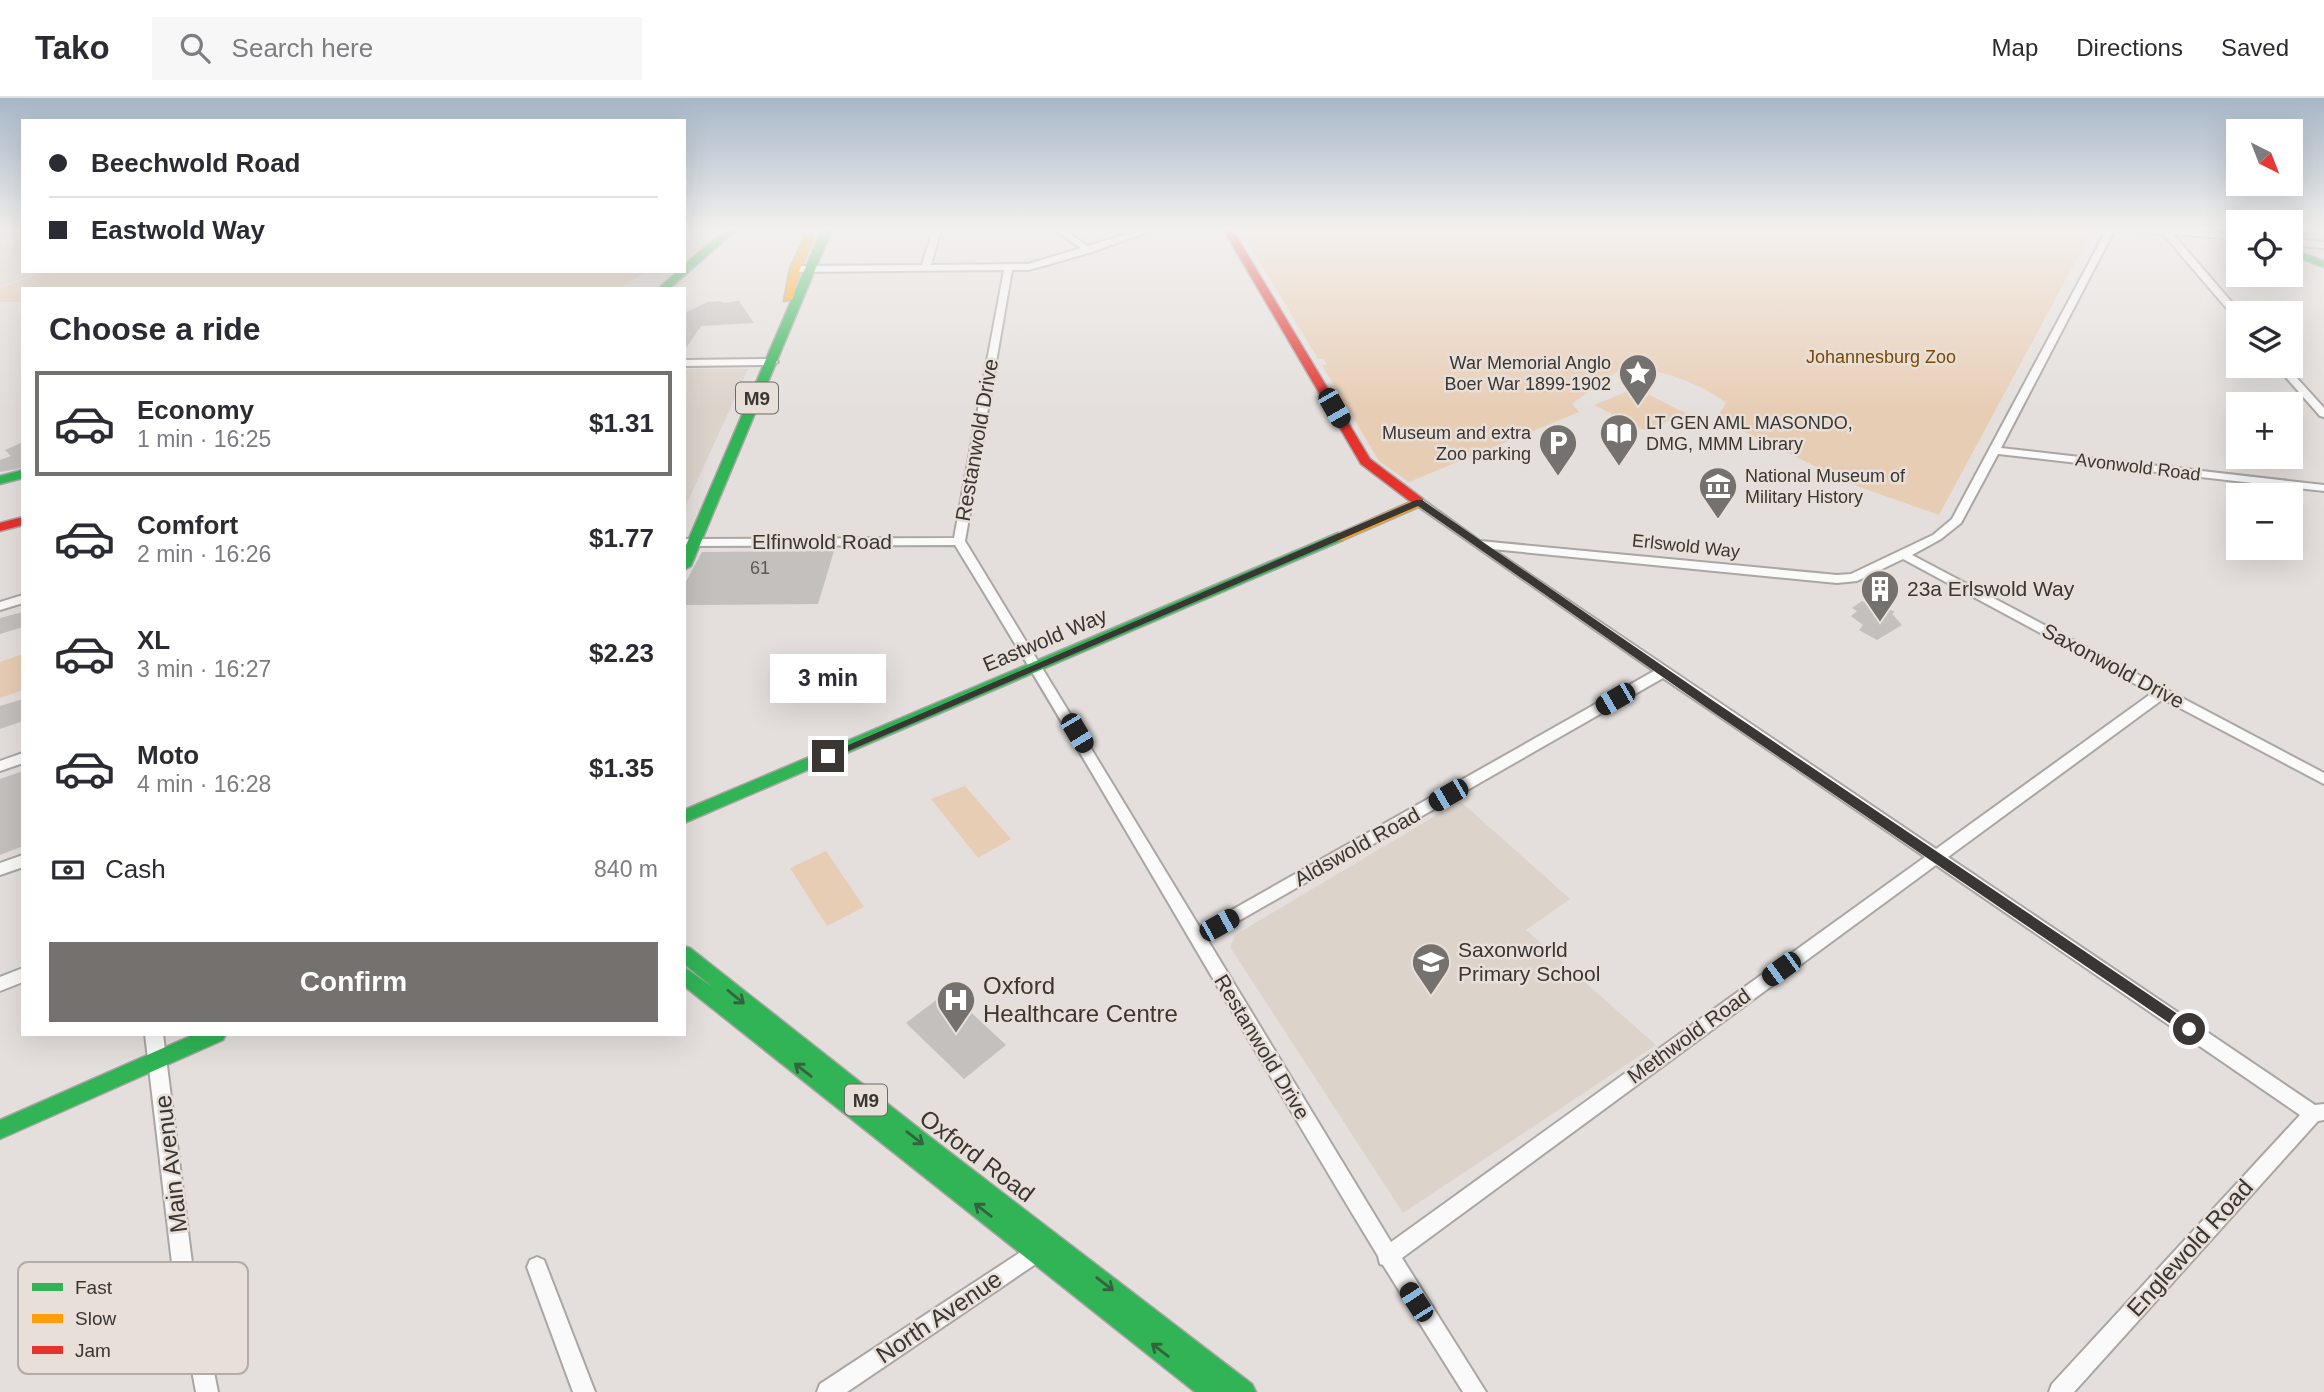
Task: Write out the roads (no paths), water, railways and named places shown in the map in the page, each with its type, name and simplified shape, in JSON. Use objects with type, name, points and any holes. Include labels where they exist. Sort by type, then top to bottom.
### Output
[{"type":"main road","name":"M9","points":[[688,544],[769,362],[796,289]]},
{"type":"main road","points":[[1263,289],[1365,461],[1419,502]]},
{"type":"main road","points":[[0,482],[21,477]]},
{"type":"main road","name":"Eastwold Way","points":[[686,817],[1419,502]]},
{"type":"main road","points":[[0,515],[21,510]]},
{"type":"main road","points":[[0,527],[21,522]]},
{"type":"main road","name":"Oxford Road","points":[[686,955],[1044,1247],[1214,1392]]},
{"type":"main road","name":"Oxford Road","points":[[686,977],[1044,1247],[1244,1392]]},
{"type":"main road","points":[[0,1130],[212,1036]]},
{"type":"street","name":"Restanwold Drive","points":[[1004,289],[959,541],[1037,665],[1387,1257],[1475,1392]]},
{"type":"street","name":"Erlswold Way","points":[[1477,544],[1837,579],[1859,576],[1954,525],[2079,289]]},
{"type":"street","points":[[686,363],[769,362]]},
{"type":"street","points":[[2292,378],[2324,414]]},
{"type":"street","name":"Avonwold Road","points":[[1993,450],[2324,488]]},
{"type":"street","points":[[1419,502],[1934,857],[2319,1113]]},
{"type":"street","name":"Elfinwold Road","points":[[688,544],[959,541]]},
{"type":"street","name":"Saxonwold Drive","points":[[1902,554],[2324,779]]},
{"type":"street","points":[[0,606],[21,600]]},
{"type":"street","name":"Aldswold Road","points":[[1196,938],[1663,672]]},
{"type":"street","name":"Methwold Road","points":[[1387,1257],[2162,693]]},
{"type":"street","points":[[0,766],[21,759]]},
{"type":"street","points":[[0,869],[21,862]]},
{"type":"street","points":[[0,984],[21,976]]},
{"type":"street","name":"Main Avenue","points":[[154,1036],[182,1262]]},
{"type":"street","name":"Englewold Road","points":[[2060,1392],[2319,1113]]},
{"type":"street","name":"North Avenue","points":[[828,1392],[1044,1247]]},
{"type":"street","points":[[537,1267],[584,1392]]},
{"type":"street","name":"Main Avenue","points":[[204,1374],[207,1392]]},
{"type":"place","name":"War Memorial Anglo Boer War 1899-1902","points":[[1638,407]]},
{"type":"place","name":"LT GEN AML MASONDO, DMG, MMM Library","points":[[1619,467]]},
{"type":"place","name":"Museum and extra Zoo parking","points":[[1558,477]]},
{"type":"place","name":"National Museum of Military History","points":[[1718,520]]},
{"type":"place","name":"23a Erlswold Way","points":[[1880,623]]},
{"type":"place","name":"Saxonworld Primary School","points":[[1431,996]]},
{"type":"place","name":"Oxford Healthcare Centre","points":[[956,1034]]},
{"type":"park label","name":"Johannesburg Zoo","points":[[1881,357]]}]
